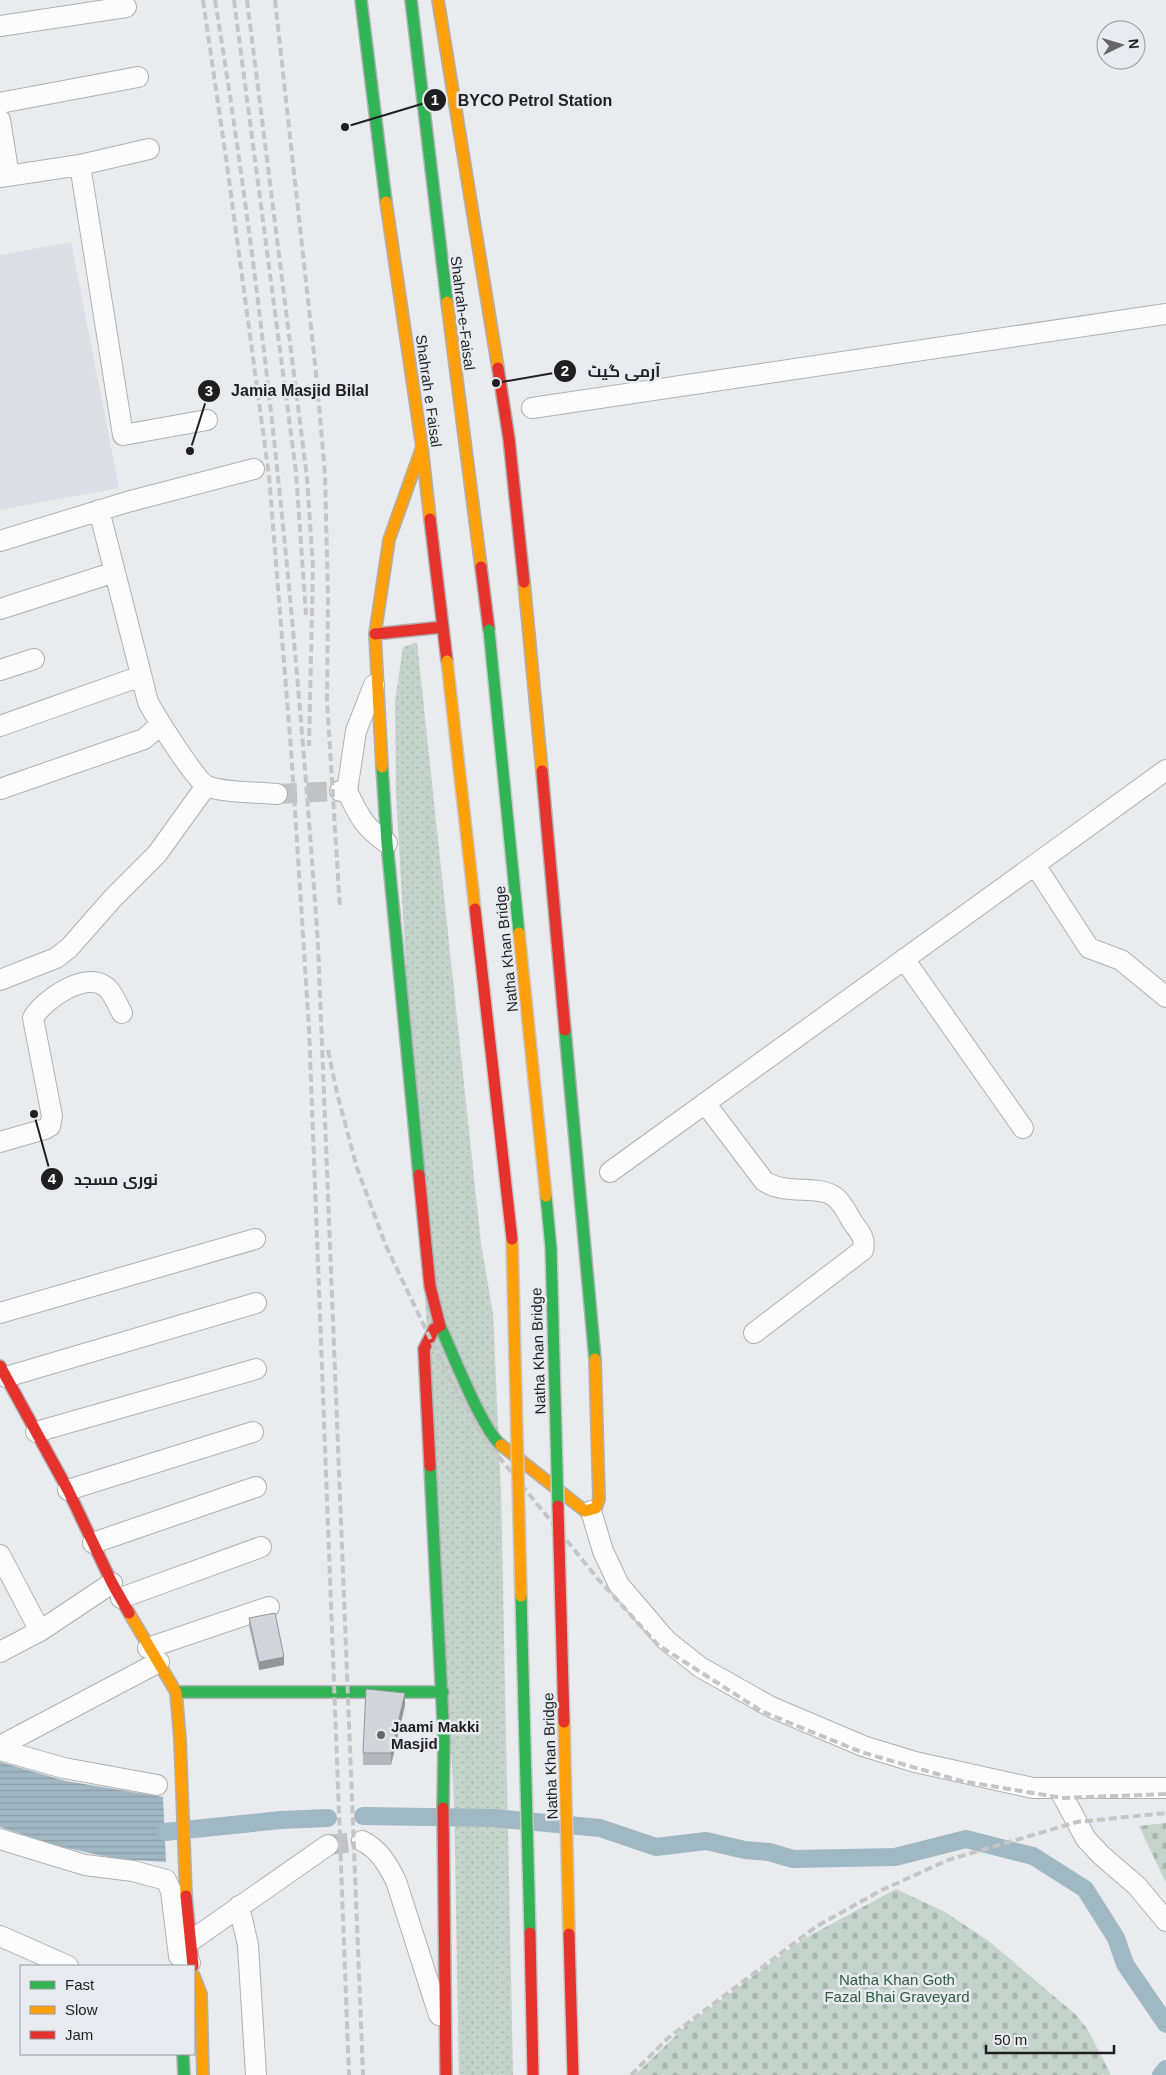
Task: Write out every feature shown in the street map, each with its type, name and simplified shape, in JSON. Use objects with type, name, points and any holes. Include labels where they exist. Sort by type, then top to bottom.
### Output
[{"type":"main road","name":"Shahrah e Faisal","points":[[361,0],[376,126],[422,447],[447,661]]},
{"type":"main road","name":"Shahrah-e-Faisal","points":[[411,0],[444,288],[483,550],[489,630]]},
{"type":"main road","points":[[422,447],[389,540],[375,634],[376,680],[387,843],[430,1286],[440,1326],[480,1413],[496,1441],[585,1511],[591,1511],[596,1508],[600,1499],[595,1363],[516,543],[509,439],[438,0]]},
{"type":"main road","points":[[375,634],[443,627]]},
{"type":"main road","name":"Natha Khan Bridge","points":[[489,630],[551,1248],[573,2075]]},
{"type":"main road","name":"Natha Khan Bridge","points":[[447,661],[513,1249],[533,2075]]},
{"type":"main road","points":[[440,1326],[434,1329],[424,1349],[443,1692],[444,2032],[446,2075]]},
{"type":"main road","points":[[3,1372],[68,1490],[116,1590],[176,1692],[180,1739],[185,1886],[192,1940],[193,1965]]},
{"type":"main road","points":[[176,1692],[443,1692]]},
{"type":"main road","points":[[195,1975],[202,1994],[203,2075]]},
{"type":"main road","points":[[183,2055],[184,2075]]},
{"type":"street","points":[[0,26],[126,7]]},
{"type":"street","points":[[0,103],[138,78]]},
{"type":"street","points":[[0,120],[5,177],[80,164],[149,149]]},
{"type":"street","points":[[80,164],[123,436],[207,420]]},
{"type":"street","points":[[532,408],[1166,314]]},
{"type":"street","points":[[0,541],[99,510],[254,469]]},
{"type":"street","points":[[99,510],[148,702],[160,726],[170,736],[196,777],[206,786],[217,790],[277,794]]},
{"type":"street","points":[[0,609],[115,572]]},
{"type":"street","points":[[0,670],[34,659]]},
{"type":"street","points":[[0,726],[141,676]]},
{"type":"street","points":[[376,680],[356,731],[344,791],[359,817],[371,832],[387,843]]},
{"type":"street","points":[[0,789],[144,739],[160,726]]},
{"type":"street","points":[[610,1172],[1166,770]]},
{"type":"street","points":[[0,980],[56,958],[69,948],[113,898],[157,854],[206,786]]},
{"type":"street","points":[[1035,865],[1088,948],[1121,960],[1166,997]]},
{"type":"street","points":[[904,960],[1023,1128]]},
{"type":"street","points":[[0,1142],[45,1129],[52,1122],[33,1018],[38,1009],[54,997],[79,983],[95,981],[107,987],[122,1013]]},
{"type":"street","points":[[705,1103],[764,1181],[773,1187],[826,1193],[836,1198],[863,1236],[865,1244],[863,1250],[754,1333]]},
{"type":"street","points":[[0,1313],[255,1239]]},
{"type":"street","points":[[3,1372],[256,1302]]},
{"type":"street","points":[[36,1432],[256,1369]]},
{"type":"street","points":[[68,1490],[252,1432]]},
{"type":"street","points":[[93,1543],[256,1487]]},
{"type":"street","points":[[591,1511],[603,1551],[619,1586],[666,1640],[700,1667],[771,1707],[863,1746],[916,1762],[1046,1789],[1166,1788]]},
{"type":"street","points":[[0,1652],[116,1590],[261,1547]]},
{"type":"street","points":[[0,1555],[40,1631]]},
{"type":"street","points":[[0,1746],[154,1655],[269,1607]]},
{"type":"street","points":[[0,1750],[64,1768],[157,1785]]},
{"type":"street","points":[[1046,1789],[1086,1840],[1137,1886],[1166,1920]]},
{"type":"street","points":[[0,1839],[85,1864],[133,1871],[166,1880],[171,1891],[179,1956],[189,1965]]},
{"type":"street","points":[[362,1841],[373,1846],[388,1865],[396,1881],[444,2032]]},
{"type":"street","points":[[192,1940],[328,1845]]},
{"type":"street","points":[[239,1906],[248,1945],[256,2075]]},
{"type":"street","points":[[0,1936],[66,1965]]},
{"type":"shaded area","points":[[71,242],[119,488],[0,510],[0,255]]},
{"type":"green space","points":[[417,642],[481,1243],[493,1314],[501,1491],[513,2075],[459,2075],[454,1801],[396,793],[395,701],[403,647]]},
{"type":"green space","points":[[1166,1823],[1166,1883],[1139,1826]]},
{"type":"green space","name":"Natha Khan Goth Fazal Bhai Graveyard","points":[[896,1889],[945,1912],[990,1942],[1075,2014],[1088,2030],[1111,2075],[635,2075],[686,2026],[802,1940]]},
{"type":"water","points":[[0,1762],[66,1781],[163,1797],[166,1862],[117,1859],[58,1846],[0,1827]]},
{"type":"building","points":[[275,1613],[284,1657],[259,1662],[249,1618]]},
{"type":"building","name":"Jaami Makki Masjid","points":[[366,1689],[405,1693],[391,1753],[363,1753]]},
{"type":"waterway","points":[[363,1816],[493,1818],[600,1828],[656,1847],[706,1841],[745,1850],[769,1852],[793,1859],[895,1857],[966,1839],[1033,1856],[1085,1889],[1116,1938],[1125,1964],[1166,2024]]},
{"type":"waterway","points":[[165,1832],[281,1820],[328,1818]]},
{"type":"waterway","points":[[1161,2075],[1166,2069]]},
{"type":"tunnel","points":[[277,794],[340,791]]},
{"type":"tunnel","points":[[328,1845],[362,1841]]},
{"type":"railway","points":[[203,0],[269,476],[291,749],[309,1028],[349,2075]]},
{"type":"railway","points":[[215,0],[250,235],[277,471],[300,707],[318,944],[363,2075]]},
{"type":"railway","points":[[234,0],[296,472],[306,615]]},
{"type":"railway","points":[[247,0],[307,478],[313,567],[309,746]]},
{"type":"railway","points":[[275,0],[317,382],[325,474],[328,599],[327,701],[340,909]]},
{"type":"railway","points":[[328,1050],[337,1093],[357,1168],[386,1246],[450,1380],[486,1441],[598,1579],[658,1645],[763,1712],[861,1752],[961,1781],[1063,1798],[1166,1794]]},
{"type":"railway","points":[[631,2075],[668,2038],[817,1926],[880,1891],[948,1860],[1077,1822],[1166,1813]]},
{"type":"traffic: fast","points":[[361,0],[386,202]]},
{"type":"traffic: fast","points":[[411,0],[447,302]]},
{"type":"traffic: fast","points":[[489,630],[519,933]]},
{"type":"traffic: fast","points":[[382,767],[387,843],[419,1175]]},
{"type":"traffic: fast","points":[[565,1030],[595,1359]]},
{"type":"traffic: fast","points":[[546,1196],[551,1248],[558,1506]]},
{"type":"traffic: fast","points":[[440,1326],[485,1424],[493,1437],[501,1445]]},
{"type":"traffic: fast","points":[[430,1466],[444,1741],[443,1808]]},
{"type":"traffic: fast","points":[[521,1596],[530,1933]]},
{"type":"traffic: fast","points":[[176,1692],[443,1692]]},
{"type":"traffic: fast","points":[[183,2055],[184,2075]]},
{"type":"traffic: slow","points":[[438,0],[498,368]]},
{"type":"traffic: slow","points":[[386,202],[422,447],[430,519]]},
{"type":"traffic: slow","points":[[447,302],[481,567]]},
{"type":"traffic: slow","points":[[382,767],[375,634],[389,540],[422,447]]},
{"type":"traffic: slow","points":[[524,582],[542,771]]},
{"type":"traffic: slow","points":[[447,661],[475,909]]},
{"type":"traffic: slow","points":[[519,933],[546,1196]]},
{"type":"traffic: slow","points":[[512,1239],[521,1596]]},
{"type":"traffic: slow","points":[[501,1445],[585,1511],[596,1508],[599,1499],[595,1359]]},
{"type":"traffic: slow","points":[[129,1613],[176,1692],[180,1739],[186,1896]]},
{"type":"traffic: slow","points":[[564,1722],[569,1934]]},
{"type":"traffic: slow","points":[[195,1979],[201,1994],[203,2075]]},
{"type":"traffic: jam","points":[[498,368],[509,439],[524,582]]},
{"type":"traffic: jam","points":[[430,519],[447,661]]},
{"type":"traffic: jam","points":[[481,567],[489,630]]},
{"type":"traffic: jam","points":[[375,634],[443,627]]},
{"type":"traffic: jam","points":[[542,771],[565,1030]]},
{"type":"traffic: jam","points":[[475,909],[512,1239]]},
{"type":"traffic: jam","points":[[419,1175],[430,1286],[440,1326],[434,1329],[424,1349],[430,1466]]},
{"type":"traffic: jam","points":[[0,1366],[68,1490],[112,1583],[129,1613]]},
{"type":"traffic: jam","points":[[558,1506],[564,1722]]},
{"type":"traffic: jam","points":[[443,1808],[446,2075]]},
{"type":"traffic: jam","points":[[186,1896],[193,1965]]},
{"type":"traffic: jam","points":[[530,1933],[533,2075]]},
{"type":"traffic: jam","points":[[569,1934],[573,2075]]},
{"type":"place","name":"BYCO Petrol Station","points":[[345,127]]},
{"type":"place","name":"آرمی گیٹ","points":[[496,383]]},
{"type":"place","name":"Jamia Masjid Bilal","points":[[190,451]]},
{"type":"place","name":"نوری مسجد","points":[[34,1114]]},
{"type":"place","name":"Jaami Makki Masjid","points":[[381,1735]]}]
